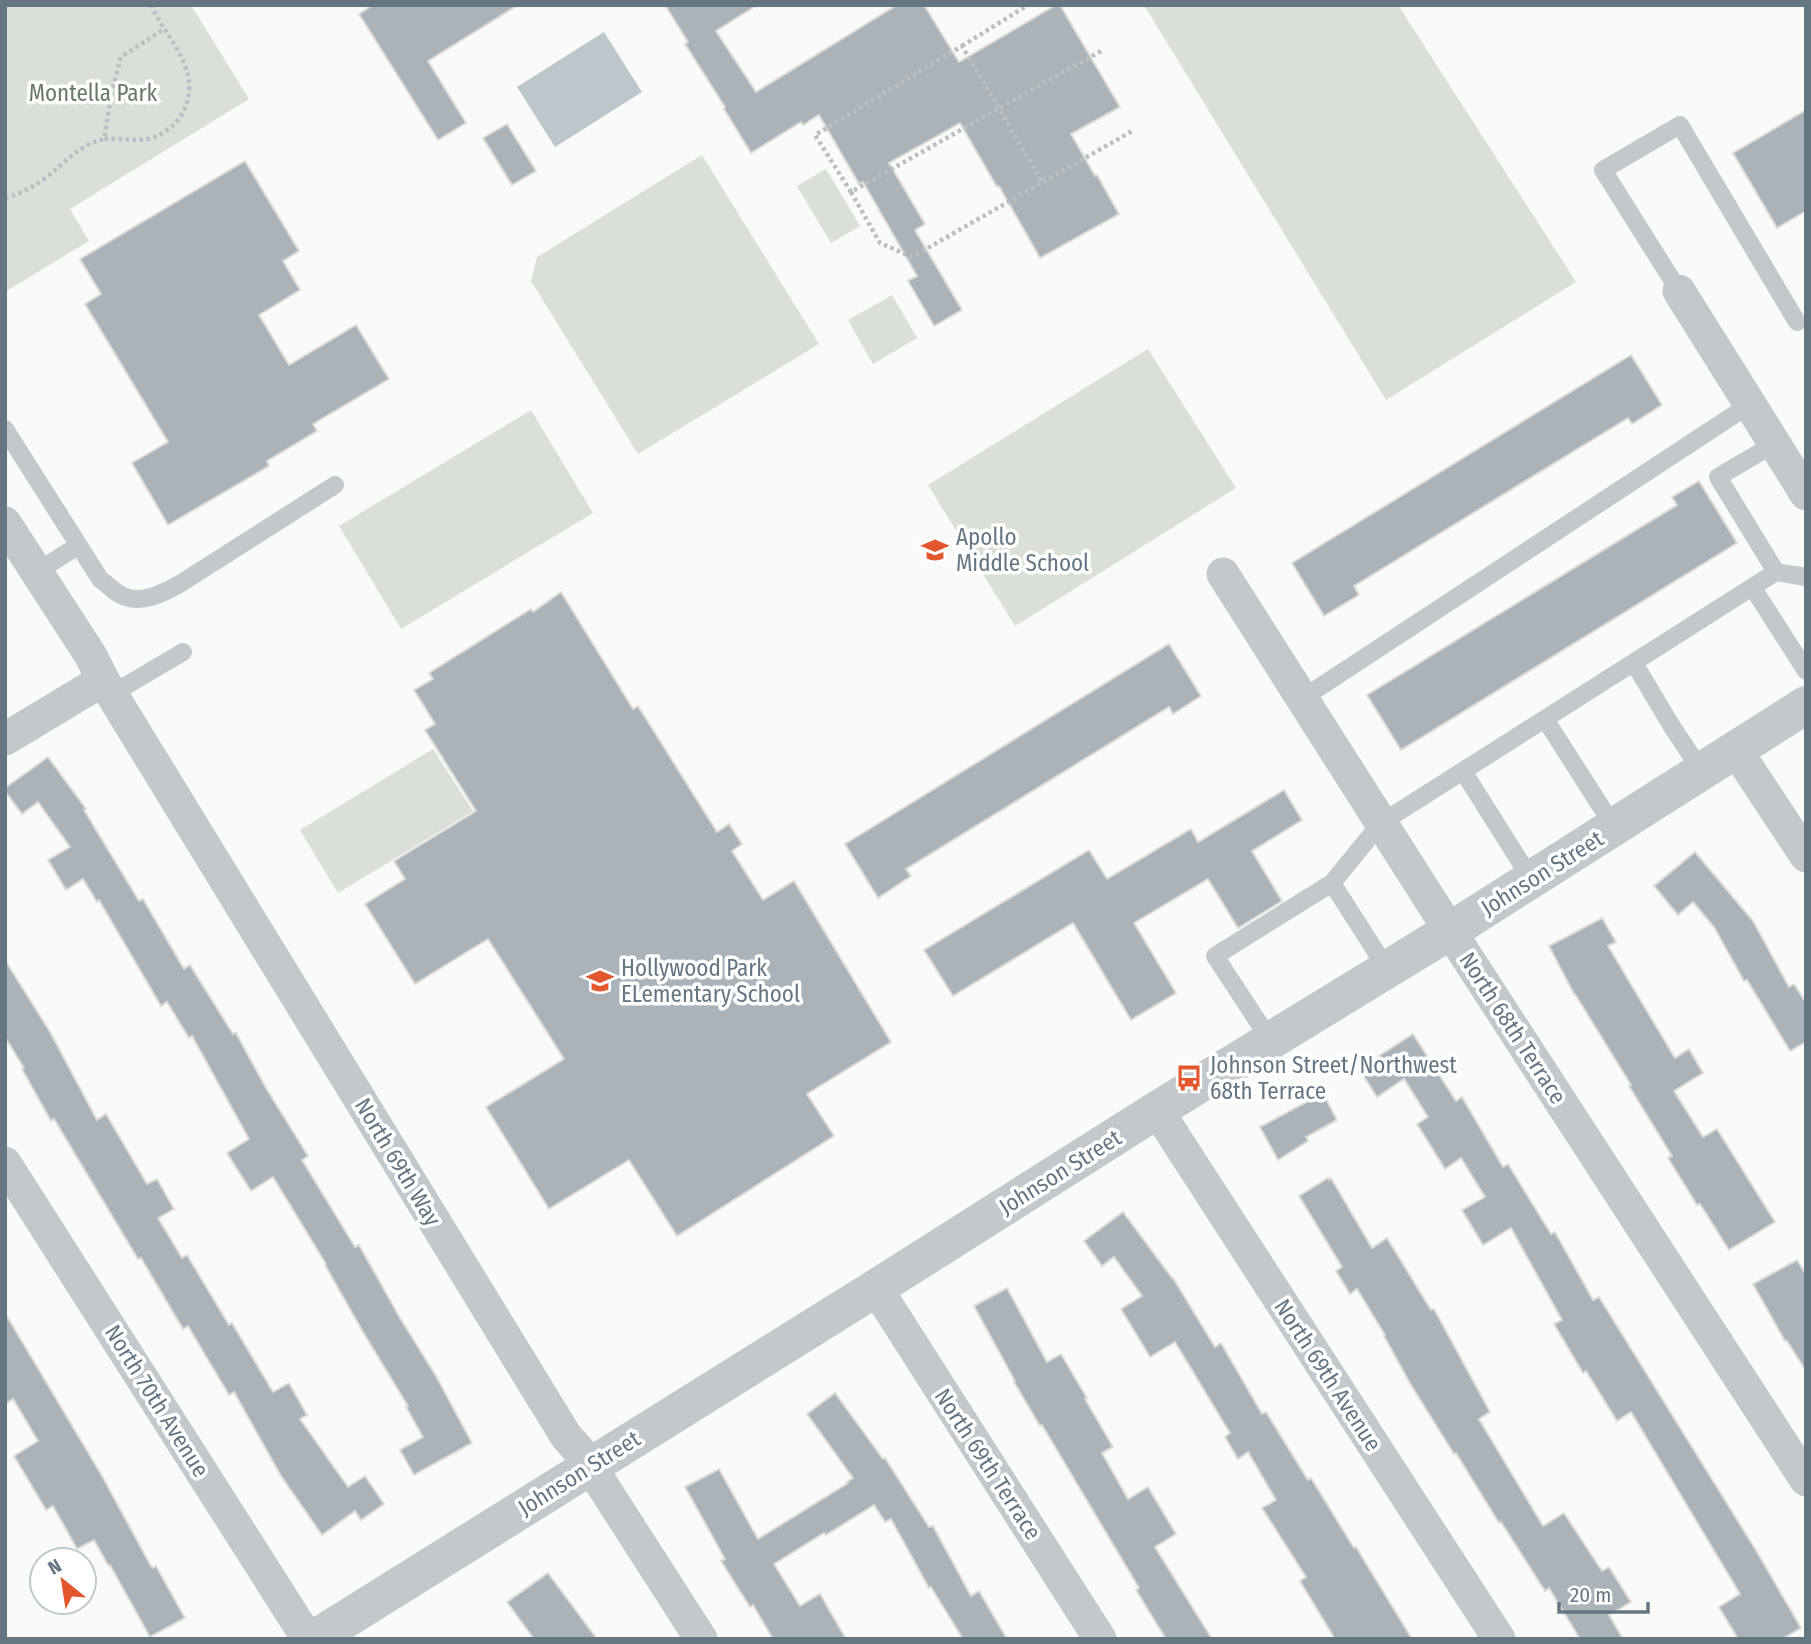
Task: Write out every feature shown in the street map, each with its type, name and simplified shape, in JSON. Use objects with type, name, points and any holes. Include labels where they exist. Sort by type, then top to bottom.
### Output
[{"type":"street","points":[[1679,291],[1806,494]]},
{"type":"street","name":"North 69th Way","points":[[5,523],[91,656],[566,1436],[583,1455],[701,1639]]},
{"type":"street","name":"North 68th Terrace","points":[[1223,574],[1806,1480]]},
{"type":"street","points":[[5,739],[108,687]]},
{"type":"street","name":"Johnson Street","points":[[314,1639],[1806,705]]},
{"type":"street","points":[[1736,750],[1806,856]]},
{"type":"street","name":"North 69th Avenue","points":[[1157,1110],[1499,1639]]},
{"type":"street","name":"North 70th Avenue","points":[[5,1163],[308,1639]]},
{"type":"street","name":"North 69th Terrace","points":[[876,1288],[1100,1639]]},
{"type":"lane","points":[[1679,291],[1603,170],[1680,125],[1803,325]]},
{"type":"lane","points":[[1303,698],[1749,405]]},
{"type":"lane","points":[[5,429],[100,579],[122,596],[138,600],[156,596],[178,585],[335,485]]},
{"type":"lane","points":[[1773,444],[1718,477],[1776,572]]},
{"type":"lane","points":[[36,572],[78,546]]},
{"type":"lane","points":[[1270,1040],[1215,956],[1332,883],[1381,823],[1776,572],[1806,577]]},
{"type":"lane","points":[[1753,588],[1806,671]]},
{"type":"lane","points":[[108,687],[183,652]]},
{"type":"lane","points":[[1634,663],[1702,772]]},
{"type":"lane","points":[[1545,719],[1614,827]]},
{"type":"lane","points":[[1463,771],[1531,879]]},
{"type":"lane","points":[[1332,883],[1387,969]]},
{"type":"path","points":[[5,198],[30,189],[80,148],[104,139],[146,139],[157,136],[178,121],[185,109],[189,86],[184,60],[151,5]]},
{"type":"path","points":[[1028,5],[815,135],[880,243],[912,257],[1134,130]]},
{"type":"path","points":[[104,139],[121,57],[164,29]]},
{"type":"path","points":[[962,46],[1043,183]]},
{"type":"path","points":[[851,192],[1101,51]]},
{"type":"green space","name":"Montella Park","points":[[5,5],[191,5],[249,99],[70,209],[89,241],[5,292]]},
{"type":"green space","points":[[1144,5],[1398,5],[1576,282],[1386,400]]},
{"type":"green space","points":[[702,155],[819,344],[638,454],[531,281],[537,257]]},
{"type":"green space","points":[[826,169],[860,226],[831,243],[797,186]]},
{"type":"green space","points":[[892,295],[917,338],[873,364],[848,320]]},
{"type":"green space","points":[[1148,349],[1236,488],[1015,626],[928,485]]},
{"type":"green space","points":[[531,410],[593,513],[401,629],[339,526]]},
{"type":"green space","points":[[433,749],[473,811],[338,893],[300,830]]},
{"type":"shaded area","points":[[604,32],[642,92],[555,147],[517,87]]},
{"type":"building","points":[[373,5],[518,5],[428,61],[466,123],[438,140],[359,14]]},
{"type":"building","points":[[665,5],[757,5],[716,31],[756,92],[897,5],[924,5],[959,62],[1060,5],[1120,107],[1071,134],[1119,214],[1040,258],[960,123],[889,163],[925,224],[915,230],[962,310],[934,326],[908,281],[917,276],[863,182],[859,184],[819,115],[803,125],[801,122],[751,153],[685,44],[688,42]]},
{"type":"building","points":[[1806,110],[1806,211],[1777,228],[1733,153]]},
{"type":"building","points":[[507,124],[536,171],[512,185],[483,138]]},
{"type":"building","points":[[245,161],[299,251],[283,261],[300,290],[259,315],[289,365],[356,325],[389,379],[313,424],[317,431],[267,461],[269,466],[168,525],[132,463],[168,442],[85,304],[101,294],[80,259]]},
{"type":"building","points":[[1631,355],[1662,405],[1632,424],[1628,418],[1354,586],[1359,595],[1324,616],[1292,563]]},
{"type":"building","points":[[1699,481],[1737,543],[1401,750],[1367,695],[1677,505],[1672,497]]},
{"type":"building","points":[[561,592],[633,709],[638,706],[717,832],[729,824],[742,844],[732,851],[763,900],[794,881],[891,1042],[807,1094],[834,1136],[677,1236],[629,1160],[549,1209],[486,1107],[564,1059],[488,939],[415,984],[365,904],[405,879],[394,861],[476,811],[425,730],[435,724],[414,690],[433,679],[429,673],[531,609],[533,612]]},
{"type":"building","points":[[1169,644],[1201,696],[1173,714],[1169,707],[906,869],[911,876],[878,898],[845,844]]},
{"type":"building","points":[[48,757],[86,809],[84,810],[139,901],[143,899],[184,969],[190,965],[233,1034],[236,1033],[308,1156],[302,1160],[355,1247],[359,1245],[472,1443],[414,1475],[400,1450],[423,1437],[406,1407],[408,1406],[273,1177],[251,1191],[227,1153],[249,1139],[192,1036],[189,1038],[167,1002],[161,1006],[99,900],[97,902],[83,879],[66,890],[48,860],[70,847],[38,802],[22,814],[5,791],[5,788]]},
{"type":"building","points":[[1284,790],[1302,820],[1252,851],[1282,901],[1238,928],[1208,879],[1134,923],[1176,993],[1131,1020],[1073,923],[953,996],[924,950],[1089,850],[1107,879],[1191,829],[1198,842]]},
{"type":"building","points":[[1695,852],[1753,921],[1789,987],[1794,984],[1806,1003],[1806,1042],[1790,1051],[1747,980],[1744,981],[1714,927],[1693,902],[1678,915],[1654,886]]},
{"type":"building","points":[[1602,918],[1616,942],[1608,946],[1675,1058],[1689,1049],[1703,1073],[1674,1091],[1703,1137],[1717,1129],[1775,1222],[1729,1250],[1668,1158],[1672,1156],[1574,994],[1549,946]]},
{"type":"building","points":[[5,960],[50,1032],[97,1120],[106,1114],[147,1184],[157,1179],[174,1209],[158,1218],[182,1258],[187,1255],[229,1325],[232,1323],[273,1392],[289,1383],[307,1415],[300,1419],[348,1487],[365,1476],[384,1504],[361,1520],[355,1511],[322,1535],[281,1476],[234,1392],[229,1395],[188,1326],[183,1329],[141,1258],[138,1259],[54,1119],[51,1121],[5,1037]]},
{"type":"building","points":[[1413,1034],[1456,1101],[1462,1097],[1503,1167],[1508,1164],[1551,1234],[1555,1232],[1593,1300],[1599,1297],[1801,1628],[1782,1639],[1738,1639],[1719,1607],[1740,1594],[1631,1412],[1617,1421],[1586,1371],[1583,1373],[1554,1324],[1562,1320],[1511,1228],[1483,1245],[1462,1210],[1485,1197],[1461,1158],[1445,1169],[1417,1124],[1428,1117],[1404,1079],[1377,1097],[1359,1069]]},
{"type":"building","points":[[1323,1093],[1337,1120],[1306,1137],[1308,1141],[1278,1160],[1260,1127]]},
{"type":"building","points":[[1331,1178],[1372,1248],[1387,1238],[1431,1310],[1434,1309],[1490,1412],[1479,1419],[1543,1526],[1564,1513],[1602,1571],[1609,1567],[1631,1602],[1609,1615],[1623,1639],[1580,1639],[1549,1588],[1545,1591],[1456,1453],[1454,1454],[1411,1385],[1357,1289],[1350,1294],[1336,1271],[1342,1267],[1299,1196]]},
{"type":"building","points":[[1123,1212],[1173,1278],[1215,1347],[1221,1343],[1262,1414],[1266,1412],[1308,1480],[1311,1478],[1412,1639],[1335,1639],[1300,1581],[1306,1577],[1262,1508],[1276,1500],[1248,1452],[1238,1459],[1225,1437],[1230,1433],[1175,1342],[1150,1357],[1121,1309],[1142,1296],[1114,1257],[1102,1266],[1084,1241]]},
{"type":"building","points":[[1797,1260],[1806,1275],[1806,1371],[1785,1341],[1753,1284]]},
{"type":"building","points":[[1007,1288],[1047,1362],[1061,1354],[1087,1398],[1085,1399],[1113,1447],[1102,1453],[1128,1499],[1148,1487],[1176,1534],[1155,1547],[1212,1639],[1166,1639],[1136,1590],[1139,1588],[1014,1382],[974,1306]]},
{"type":"building","points":[[5,1313],[102,1476],[152,1568],[156,1566],[185,1618],[150,1637],[94,1540],[83,1546],[75,1546],[53,1506],[46,1510],[14,1456],[38,1441],[13,1399],[5,1404]]},
{"type":"building","points":[[835,1393],[883,1459],[885,1458],[929,1527],[933,1526],[971,1596],[979,1591],[1007,1639],[963,1639],[931,1587],[929,1588],[891,1519],[885,1522],[874,1505],[774,1564],[800,1606],[820,1594],[846,1639],[773,1639],[753,1605],[750,1607],[721,1561],[725,1559],[685,1487],[719,1469],[758,1539],[848,1483],[853,1478],[807,1414]]},
{"type":"building","points":[[548,1573],[597,1639],[534,1639],[507,1602]]},
{"type":"place","name":"Apollo Middle School","points":[[935,550]]},
{"type":"place","name":"Hollywood Park ELementary School","points":[[600,981]]},
{"type":"place","name":"Johnson Street/Northwest 68th Terrace","points":[[1189,1078]]}]
